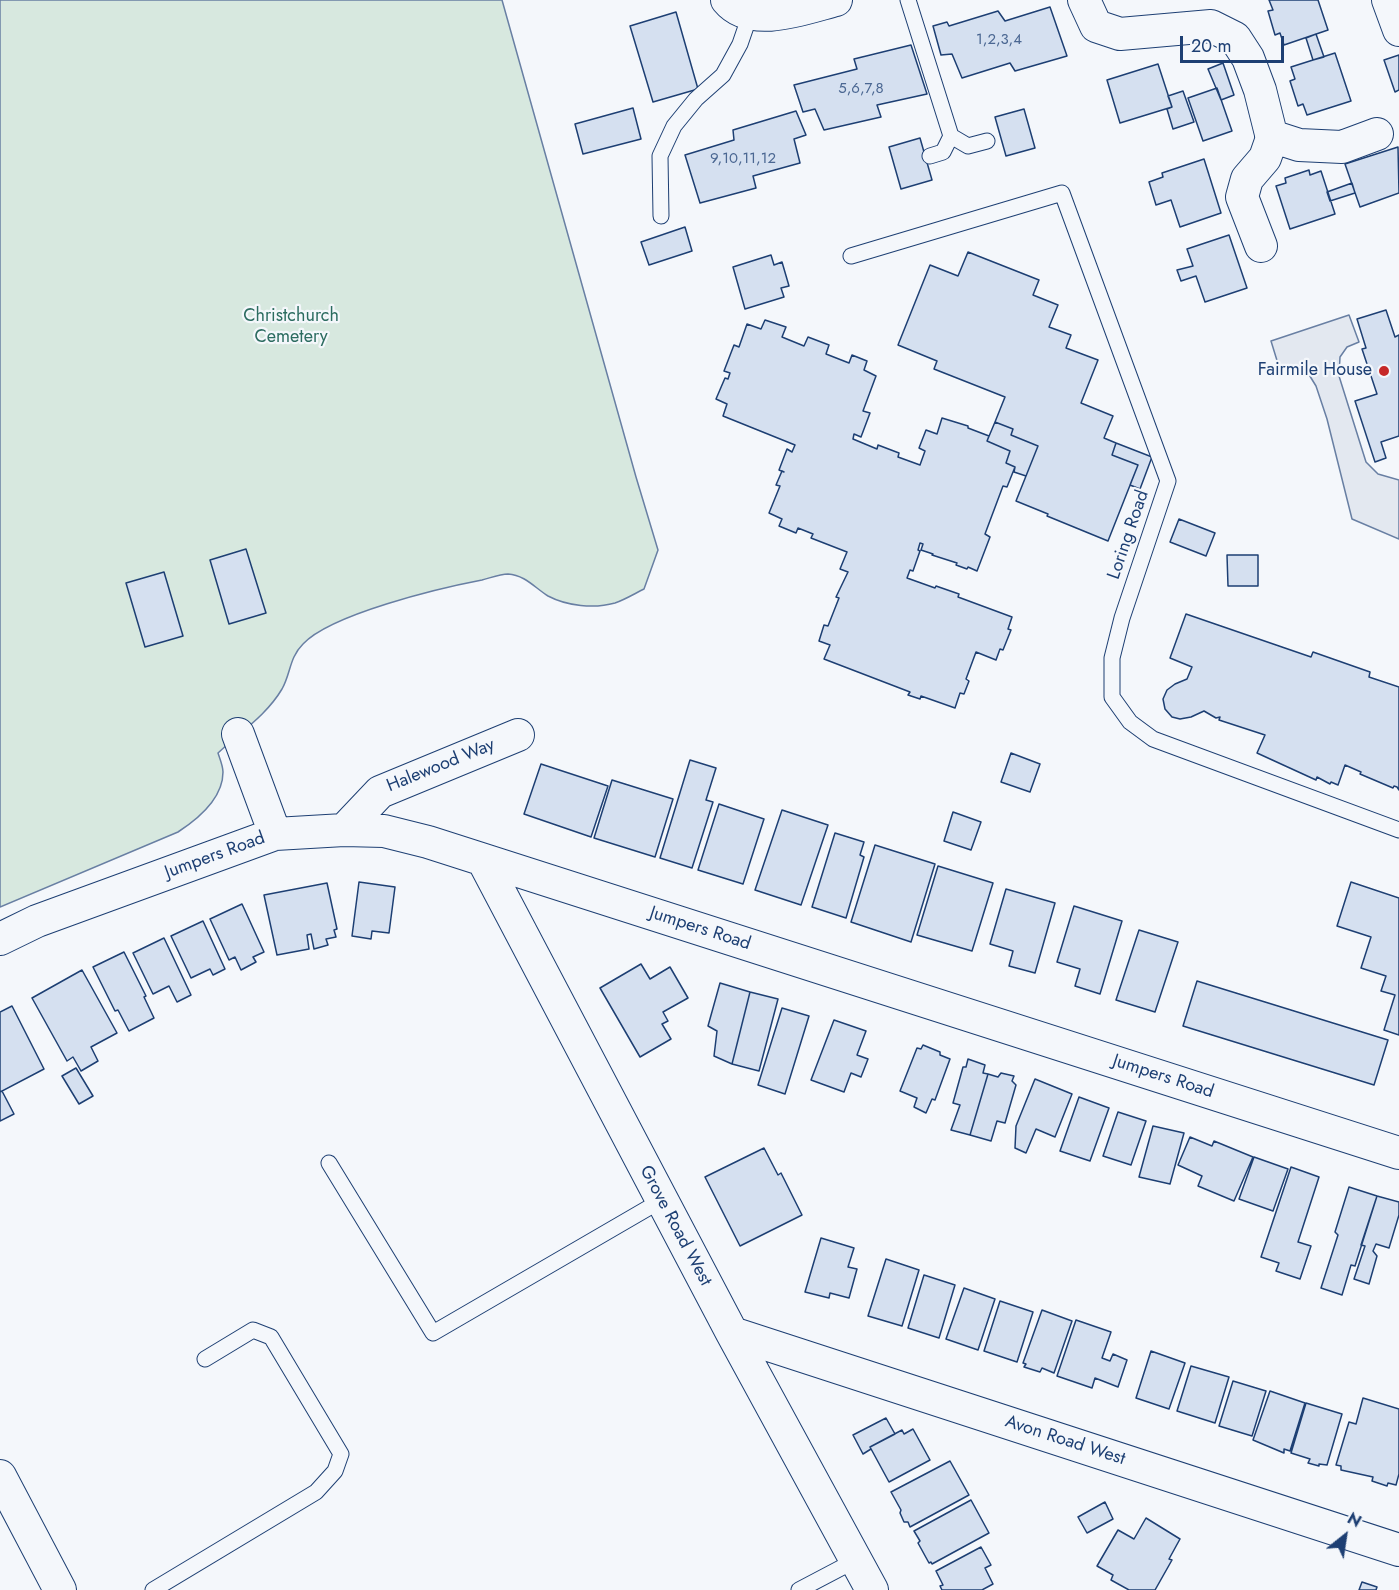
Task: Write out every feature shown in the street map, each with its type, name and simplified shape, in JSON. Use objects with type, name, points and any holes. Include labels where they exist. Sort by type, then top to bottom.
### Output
[{"type":"street","points":[[739,6],[764,16],[836,0]]},
{"type":"street","points":[[1084,0],[1096,26],[1120,34],[1211,26],[1235,38],[1248,58],[1260,90],[1271,136],[1265,158],[1247,178],[1242,197],[1261,246]]},
{"type":"street","points":[[1388,0],[1399,30]]},
{"type":"street","points":[[1271,136],[1299,145],[1342,147],[1377,134]]},
{"type":"street","points":[[238,734],[275,834]]},
{"type":"street","name":"Halewood Way","points":[[344,830],[380,792],[518,735]]},
{"type":"street","name":"Jumpers Road","points":[[0,939],[37,921],[275,834],[344,830],[384,831],[428,842],[1399,1153]]},
{"type":"street","name":"Grove Road West","points":[[483,860],[732,1333],[872,1590]]},
{"type":"street","name":"Avon Road West","points":[[732,1333],[1399,1550]]},
{"type":"street","points":[[0,1476],[60,1590]]},
{"type":"lane","points":[[908,0],[951,136],[968,146],[987,141]]},
{"type":"lane","points":[[661,216],[660,156],[674,126],[696,99],[723,75],[740,44],[739,6]]},
{"type":"lane","points":[[930,156],[943,152],[951,136]]},
{"type":"lane","name":"Loring Road","points":[[851,256],[1062,193],[1168,481],[1122,618],[1112,658],[1112,697],[1130,722],[1153,739],[1399,830]]},
{"type":"lane","points":[[329,1163],[433,1333],[662,1200]]},
{"type":"lane","points":[[153,1590],[316,1492],[334,1471],[341,1454],[271,1337],[253,1330],[205,1359]]},
{"type":"lane","points":[[799,1590],[856,1560]]},
{"type":"green space","name":"Christchurch Cemetery","points":[[0,0],[502,0],[658,550],[644,589],[607,605],[590,606],[564,602],[548,596],[520,577],[505,574],[387,604],[337,622],[317,633],[298,649],[276,699],[218,753],[223,770],[219,791],[208,807],[193,821],[178,832],[0,907]]},
{"type":"shaded area","points":[[1349,315],[1359,342],[1347,347],[1340,357],[1339,376],[1366,462],[1378,474],[1399,480],[1399,539],[1352,519],[1327,419],[1316,386],[1308,373],[1300,366],[1279,367],[1271,341]]},
{"type":"building","points":[[1269,0],[1318,0],[1328,30],[1284,45],[1280,33],[1275,35],[1268,11],[1273,10]]},
{"type":"building","points":[[1050,7],[1067,56],[1015,71],[1010,63],[962,78],[952,54],[941,55],[933,26],[947,22],[949,26],[998,11],[1005,21]]},
{"type":"building","points":[[676,12],[698,89],[653,102],[630,26]]},
{"type":"building","points":[[1316,34],[1324,57],[1313,60],[1306,38]]},
{"type":"building","points":[[911,45],[927,94],[877,105],[881,117],[824,130],[815,109],[803,112],[794,85],[857,69],[854,59]]},
{"type":"building","points":[[1335,53],[1351,101],[1307,115],[1303,104],[1298,106],[1290,81],[1295,79],[1291,67]]},
{"type":"building","points":[[1399,55],[1399,90],[1395,92],[1384,60]]},
{"type":"building","points":[[1223,63],[1234,95],[1221,100],[1208,69]]},
{"type":"building","points":[[1158,64],[1172,107],[1120,123],[1107,80]]},
{"type":"building","points":[[1217,88],[1232,131],[1203,141],[1188,98]]},
{"type":"building","points":[[1183,91],[1194,122],[1173,129],[1167,109],[1172,107],[1168,96]]},
{"type":"building","points":[[633,108],[641,139],[583,154],[575,124]]},
{"type":"building","points":[[1024,109],[1035,148],[1006,156],[995,117]]},
{"type":"building","points":[[796,111],[806,135],[794,139],[800,163],[753,176],[756,188],[700,203],[685,155],[734,140],[733,130]]},
{"type":"building","points":[[920,138],[932,180],[901,189],[889,147]]},
{"type":"building","points":[[1398,147],[1399,193],[1360,207],[1345,164]]},
{"type":"building","points":[[1204,159],[1221,213],[1180,227],[1171,200],[1156,205],[1149,182],[1163,177],[1162,173]]},
{"type":"building","points":[[1309,170],[1310,175],[1321,171],[1335,214],[1290,229],[1276,186],[1286,183],[1285,178]]},
{"type":"building","points":[[1352,183],[1355,193],[1330,201],[1327,192]]},
{"type":"building","points":[[685,227],[692,251],[649,265],[641,242]]},
{"type":"building","points":[[1229,235],[1247,288],[1205,302],[1196,276],[1181,281],[1177,270],[1193,266],[1187,249]]},
{"type":"building","points":[[968,252],[1039,280],[1033,295],[1058,305],[1049,327],[1071,335],[1066,348],[1098,360],[1081,403],[1113,416],[1104,438],[1116,443],[1112,455],[1138,465],[1108,541],[1016,501],[1038,446],[1011,435],[1013,429],[995,422],[1005,397],[934,369],[937,361],[898,345],[930,265],[958,276]]},
{"type":"building","points":[[771,255],[774,265],[782,262],[789,286],[781,288],[784,297],[745,309],[733,267]]},
{"type":"building","name":"Fairmile House","points":[[1386,310],[1395,337],[1399,335],[1399,436],[1381,442],[1386,458],[1375,462],[1355,401],[1377,394],[1362,349],[1366,348],[1357,319]]},
{"type":"building","points":[[765,320],[786,327],[782,337],[804,346],[808,337],[829,345],[826,354],[849,363],[852,355],[867,361],[864,370],[876,376],[863,411],[870,413],[861,437],[854,434],[853,439],[877,449],[878,445],[899,453],[898,457],[920,465],[925,451],[919,448],[926,430],[937,434],[942,418],[968,426],[968,428],[989,436],[987,441],[1010,451],[1006,463],[1015,467],[1007,487],[1003,486],[985,534],[990,537],[977,571],[921,550],[923,544],[920,543],[918,550],[920,551],[913,571],[910,570],[907,578],[959,594],[958,597],[1012,617],[1008,629],[1011,630],[996,660],[976,652],[966,679],[969,681],[964,694],[960,693],[955,708],[921,696],[920,699],[908,695],[910,692],[824,659],[830,645],[819,641],[824,625],[828,626],[839,598],[836,597],[848,572],[840,569],[847,552],[811,538],[813,534],[798,528],[796,533],[779,526],[782,519],[769,513],[780,486],[776,485],[787,449],[792,452],[795,445],[723,416],[727,404],[716,399],[725,378],[728,379],[730,373],[724,371],[734,345],[739,347],[747,324],[761,329]]},
{"type":"building","points":[[995,422],[1013,429],[1011,435],[1038,446],[1026,476],[1014,472],[1015,467],[1006,463],[1010,451],[987,441]]},
{"type":"building","points":[[1116,443],[1152,457],[1140,489],[1130,485],[1138,465],[1112,455]]},
{"type":"building","points":[[1179,519],[1215,533],[1206,556],[1170,542]]},
{"type":"building","points":[[246,549],[266,613],[229,624],[210,560]]},
{"type":"building","points":[[1227,555],[1258,555],[1258,586],[1228,586]]},
{"type":"building","points":[[164,572],[183,636],[145,647],[126,583]]},
{"type":"building","points":[[1186,614],[1311,657],[1313,652],[1370,672],[1369,677],[1399,687],[1399,790],[1397,787],[1393,788],[1345,765],[1338,785],[1331,782],[1330,784],[1317,777],[1316,780],[1257,753],[1265,735],[1219,720],[1220,717],[1216,718],[1204,711],[1191,717],[1180,719],[1172,717],[1165,709],[1163,699],[1167,690],[1187,679],[1192,667],[1170,658]]},
{"type":"building","points":[[1011,753],[1040,764],[1030,792],[1001,782]]},
{"type":"building","points":[[690,760],[716,768],[706,800],[713,802],[692,868],[660,858]]},
{"type":"building","points":[[541,764],[608,786],[591,837],[524,814]]},
{"type":"building","points":[[612,780],[673,799],[655,857],[594,838]]},
{"type":"building","points":[[719,804],[764,819],[743,884],[698,870]]},
{"type":"building","points":[[782,810],[828,825],[801,905],[755,890]]},
{"type":"building","points":[[953,812],[981,822],[971,850],[944,841]]},
{"type":"building","points":[[835,833],[864,842],[860,855],[864,857],[846,918],[812,907]]},
{"type":"building","points":[[875,845],[935,864],[911,942],[851,922]]},
{"type":"building","points":[[938,866],[993,883],[972,951],[917,935]]},
{"type":"building","points":[[359,882],[395,887],[389,933],[372,931],[371,939],[352,936]]},
{"type":"building","points":[[1351,882],[1399,898],[1399,1035],[1384,1030],[1395,995],[1381,991],[1386,976],[1361,968],[1371,937],[1337,926]]},
{"type":"building","points":[[327,883],[337,929],[334,930],[336,937],[326,939],[328,945],[314,949],[311,934],[307,935],[309,949],[277,955],[264,895]]},
{"type":"building","points":[[1006,889],[1055,903],[1035,973],[1009,966],[1013,951],[990,944]]},
{"type":"building","points":[[242,904],[264,952],[253,957],[256,962],[241,970],[235,957],[229,960],[210,919]]},
{"type":"building","points":[[1074,906],[1122,921],[1100,994],[1075,986],[1080,969],[1057,962]]},
{"type":"building","points":[[203,921],[225,969],[213,975],[210,969],[191,978],[171,936]]},
{"type":"building","points":[[1139,930],[1178,942],[1155,1012],[1116,1000]]},
{"type":"building","points":[[164,938],[191,995],[177,1002],[169,986],[153,994],[133,953]]},
{"type":"building","points":[[124,952],[146,996],[144,997],[154,1018],[129,1031],[118,1010],[115,1011],[93,967]]},
{"type":"building","points":[[641,964],[650,979],[670,967],[688,998],[663,1012],[668,1021],[662,1024],[671,1039],[640,1057],[600,988]]},
{"type":"building","points":[[82,970],[117,1033],[91,1047],[98,1061],[81,1071],[73,1057],[67,1061],[32,998]]},
{"type":"building","points":[[1197,981],[1388,1040],[1374,1085],[1183,1026]]},
{"type":"building","points":[[720,983],[750,992],[732,1064],[714,1056],[717,1031],[708,1026]]},
{"type":"building","points":[[750,992],[778,999],[759,1071],[732,1064]]},
{"type":"building","points":[[12,1006],[44,1069],[0,1092],[0,1012]]},
{"type":"building","points":[[782,1008],[809,1016],[785,1094],[758,1085]]},
{"type":"building","points":[[834,1020],[866,1031],[857,1055],[868,1059],[861,1077],[851,1073],[844,1092],[811,1080]]},
{"type":"building","points":[[923,1045],[950,1059],[935,1100],[932,1099],[926,1113],[914,1107],[917,1098],[900,1091],[917,1048],[921,1049]]},
{"type":"building","points":[[968,1059],[985,1065],[983,1073],[988,1074],[970,1135],[951,1130],[960,1105],[953,1103],[963,1067],[966,1067]]},
{"type":"building","points":[[76,1068],[93,1096],[79,1104],[62,1076]]},
{"type":"building","points":[[1001,1073],[1014,1076],[1012,1081],[1016,1085],[1005,1123],[997,1121],[991,1141],[970,1135],[988,1074],[998,1077]]},
{"type":"building","points":[[1035,1079],[1072,1094],[1055,1137],[1036,1129],[1026,1153],[1015,1148],[1016,1126]]},
{"type":"building","points":[[2,1091],[14,1114],[0,1121],[0,1092]]},
{"type":"building","points":[[1079,1097],[1109,1108],[1090,1161],[1060,1151]]},
{"type":"building","points":[[1118,1112],[1146,1121],[1131,1165],[1103,1156]]},
{"type":"building","points":[[1153,1126],[1184,1133],[1170,1184],[1139,1177]]},
{"type":"building","points":[[1190,1137],[1212,1146],[1214,1141],[1253,1157],[1234,1201],[1198,1186],[1202,1176],[1178,1165]]},
{"type":"building","points":[[764,1148],[778,1175],[781,1173],[802,1215],[740,1246],[705,1177]]},
{"type":"building","points":[[1254,1157],[1288,1169],[1273,1211],[1239,1199]]},
{"type":"building","points":[[1291,1167],[1319,1177],[1298,1242],[1311,1246],[1300,1279],[1276,1271],[1279,1263],[1261,1257]]},
{"type":"building","points":[[1349,1187],[1377,1196],[1355,1266],[1351,1265],[1342,1295],[1321,1288],[1338,1235],[1335,1232]]},
{"type":"building","points":[[1377,1196],[1399,1202],[1399,1215],[1389,1248],[1376,1244],[1373,1251],[1377,1256],[1369,1284],[1354,1279],[1365,1246],[1361,1245]]},
{"type":"building","points":[[821,1238],[854,1248],[848,1267],[857,1269],[849,1298],[830,1293],[829,1298],[805,1292]]},
{"type":"building","points":[[886,1259],[919,1270],[902,1326],[868,1316]]},
{"type":"building","points":[[924,1275],[955,1285],[939,1338],[908,1328]]},
{"type":"building","points":[[964,1288],[995,1299],[978,1350],[946,1339]]},
{"type":"building","points":[[1000,1301],[1033,1312],[1017,1362],[984,1351]]},
{"type":"building","points":[[1042,1310],[1072,1321],[1054,1373],[1042,1368],[1040,1372],[1024,1367],[1026,1364],[1023,1363]]},
{"type":"building","points":[[1076,1320],[1111,1332],[1102,1358],[1110,1361],[1113,1354],[1127,1360],[1118,1387],[1095,1378],[1092,1388],[1057,1376]]},
{"type":"building","points":[[1151,1351],[1185,1363],[1169,1409],[1136,1398]]},
{"type":"building","points":[[1191,1366],[1229,1377],[1215,1423],[1177,1411]]},
{"type":"building","points":[[1233,1381],[1266,1391],[1252,1436],[1219,1426]]},
{"type":"building","points":[[1270,1391],[1305,1403],[1290,1451],[1284,1449],[1284,1453],[1253,1440]]},
{"type":"building","points":[[1363,1398],[1399,1409],[1399,1474],[1396,1485],[1388,1483],[1387,1486],[1372,1481],[1373,1477],[1341,1470],[1341,1466],[1336,1465],[1349,1422],[1356,1424]]},
{"type":"building","points":[[1306,1403],[1342,1414],[1327,1465],[1319,1464],[1319,1466],[1308,1463],[1310,1459],[1291,1453]]},
{"type":"building","points":[[886,1418],[895,1434],[870,1447],[871,1449],[863,1454],[853,1435]]},
{"type":"building","points":[[913,1429],[930,1460],[889,1482],[870,1447],[902,1430],[904,1434]]},
{"type":"building","points":[[950,1461],[969,1495],[910,1527],[908,1522],[904,1522],[901,1510],[891,1492]]},
{"type":"building","points":[[971,1500],[989,1533],[932,1564],[929,1563],[914,1531]]},
{"type":"building","points":[[1105,1502],[1113,1519],[1087,1533],[1078,1517]]},
{"type":"building","points":[[1146,1518],[1180,1539],[1169,1559],[1172,1560],[1155,1590],[1129,1590],[1111,1580],[1113,1575],[1097,1566],[1118,1530],[1134,1539]]},
{"type":"building","points":[[981,1547],[991,1565],[985,1568],[993,1584],[982,1590],[942,1590],[940,1586],[943,1585],[936,1571]]},
{"type":"building","points":[[1362,1582],[1377,1587],[1376,1590],[1359,1590]]},
{"type":"place","name":"Fairmile House","points":[[1384,371]]}]
